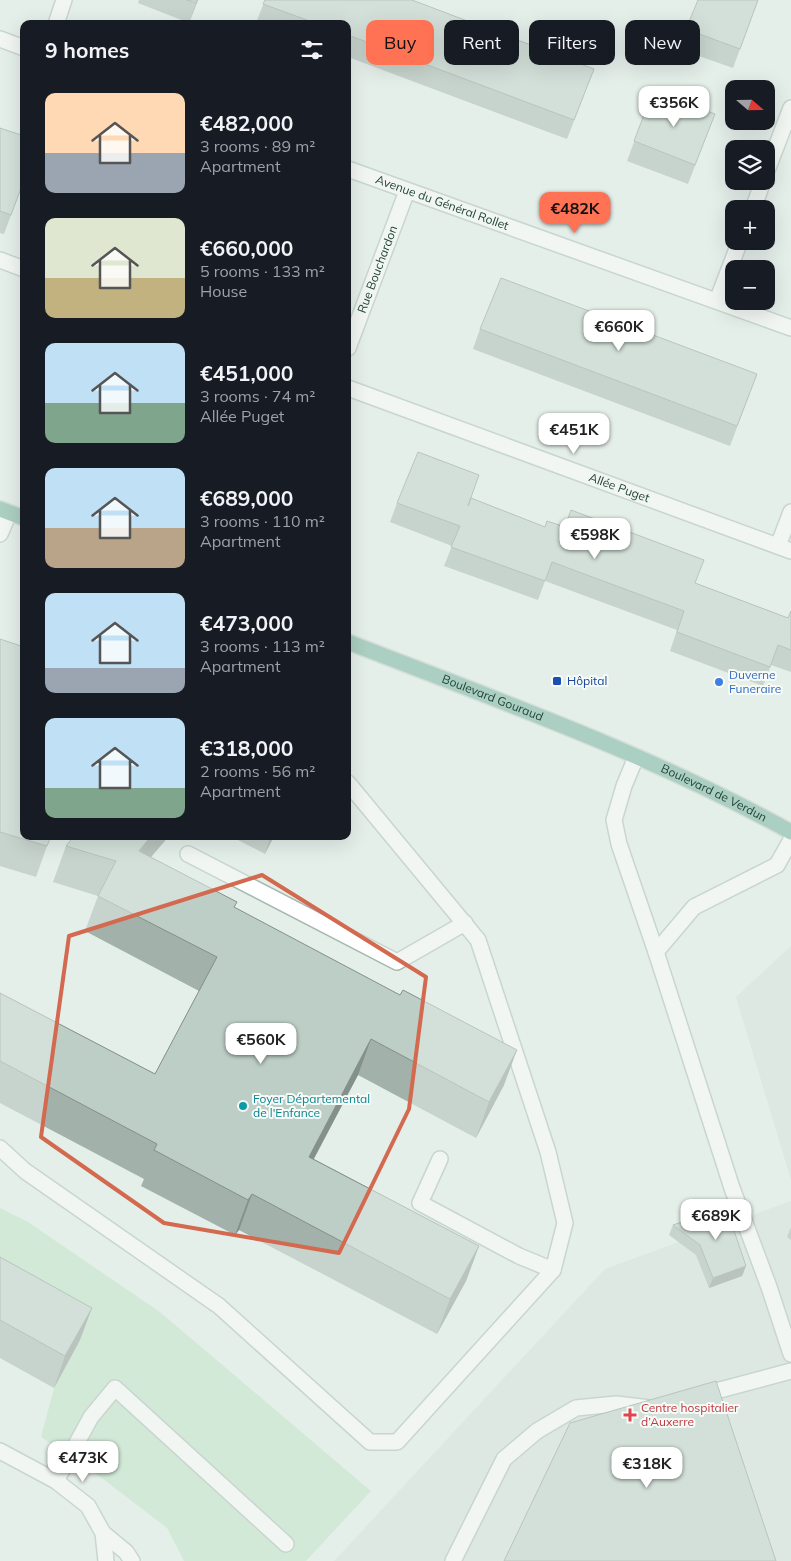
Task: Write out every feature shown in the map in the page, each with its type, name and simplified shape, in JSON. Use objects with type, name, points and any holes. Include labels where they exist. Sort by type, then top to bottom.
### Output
[{"type":"main road","points":[[5,511],[20,517]]},
{"type":"main road","name":"Boulevard Gouraud","points":[[351,643],[548,720],[636,757]]},
{"type":"main road","name":"Boulevard de Verdun","points":[[636,757],[737,802],[791,832]]},
{"type":"street","points":[[57,20],[64,0]]},
{"type":"street","points":[[0,39],[20,46]]},
{"type":"street","points":[[775,150],[791,108]]},
{"type":"street","name":"Avenue du Général Rollet","points":[[351,169],[791,328]]},
{"type":"street","name":"Rue Bouchardon","points":[[351,340],[407,190]]},
{"type":"street","points":[[717,301],[737,250]]},
{"type":"street","points":[[0,260],[20,268]]},
{"type":"street","name":"Allée Puget","points":[[351,389],[785,548],[791,512]]},
{"type":"street","points":[[0,534],[5,511]]},
{"type":"street","points":[[636,757],[624,786],[614,820],[619,844],[732,1188],[788,1334],[791,1354]]},
{"type":"street","points":[[0,1148],[26,1171],[220,1306],[370,1442],[397,1442],[553,1270],[565,1222],[548,1152],[478,940],[351,787]]},
{"type":"street","points":[[656,952],[694,907],[777,865],[791,840]]},
{"type":"street","points":[[188,854],[397,962],[465,923]]},
{"type":"street","points":[[440,1159],[420,1203],[519,1256],[553,1270]]},
{"type":"street","points":[[689,1398],[791,1371]]},
{"type":"street","points":[[56,1481],[91,1417],[115,1388],[286,1544]]},
{"type":"street","points":[[453,1561],[504,1458],[537,1431],[576,1408],[616,1404],[652,1408],[661,1406]]},
{"type":"street","points":[[0,1451],[56,1481],[88,1506],[103,1533],[126,1552],[132,1561]]},
{"type":"street","points":[[103,1533],[106,1561]]},
{"type":"highlighted area","points":[[262,875],[426,977],[409,1109],[339,1253],[164,1223],[41,1137],[69,936]]},
{"type":"shaded area","points":[[791,946],[791,1180],[736,997]]},
{"type":"shaded area","name":"Centre hospitalier d’Auxerre","points":[[791,1201],[791,1561],[334,1561],[605,1269]]},
{"type":"green space","points":[[0,1208],[28,1222],[160,1312],[371,1491],[306,1561],[184,1561],[167,1528],[99,1476],[41,1437],[54,1388],[0,1295]]},
{"type":"building","points":[[265,0],[412,0],[465,20],[444,20],[444,65],[519,65],[519,41],[529,44],[529,65],[583,65],[594,69],[574,120],[428,65],[434,65],[434,20],[366,20],[366,42],[351,36],[351,20],[307,20],[263,4]]},
{"type":"building","points":[[698,0],[758,0],[740,49],[700,34],[700,20],[690,20]]},
{"type":"building","points":[[653,91],[715,114],[695,165],[634,141]]},
{"type":"building","points":[[0,128],[20,135],[20,191],[11,215],[0,211]]},
{"type":"building","points":[[501,278],[757,374],[737,426],[480,329]]},
{"type":"building","points":[[418,452],[479,475],[468,506],[471,498],[545,527],[547,521],[565,527],[571,510],[704,560],[695,583],[788,618],[791,611],[791,650],[778,645],[770,667],[677,632],[684,611],[552,562],[545,581],[451,547],[460,526],[397,503]]},
{"type":"building","points":[[0,639],[20,646],[20,838],[0,832]]},
{"type":"building","points":[[27,840],[49,840],[47,846]]},
{"type":"building","name":"Foyer Départemental de l'Enfance","points":[[71,840],[148,840],[139,851],[237,902],[234,907],[400,995],[403,990],[517,1050],[489,1102],[371,1039],[309,1157],[479,1246],[450,1299],[252,1194],[248,1200],[154,1150],[157,1144],[0,1061],[0,993],[155,1074],[217,957],[98,896],[116,861],[66,846]]},
{"type":"building","points":[[726,1207],[746,1266],[713,1278],[700,1245],[673,1225]]},
{"type":"building","points":[[0,1257],[92,1308],[65,1356],[0,1320]]},
{"type":"building","points":[[716,1381],[776,1561],[504,1561],[570,1423]]},
{"type":"place","name":"Hôpital","points":[[557,681]]},
{"type":"place","name":"Duverne Funeraire","points":[[719,682]]},
{"type":"place","name":"Foyer Départemental de l'Enfance","points":[[243,1106]]},
{"type":"place","name":"Centre hospitalier d’Auxerre","points":[[630,1415]]}]
